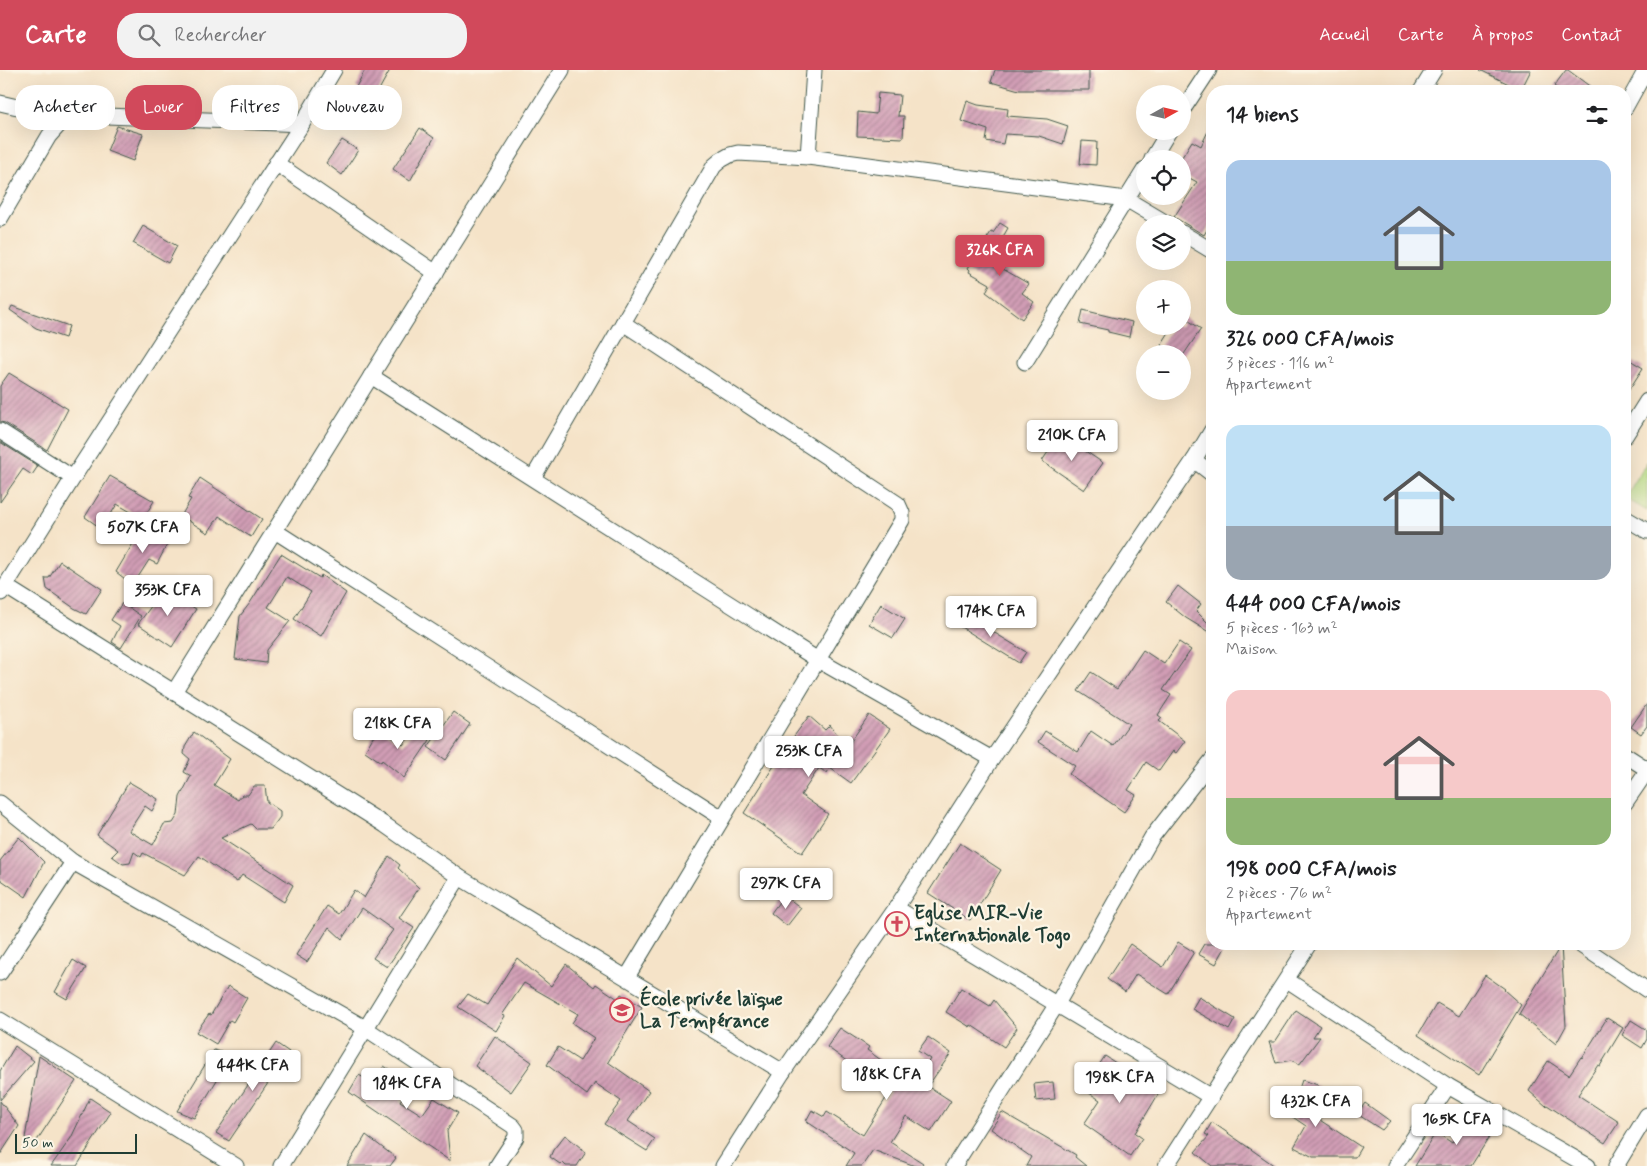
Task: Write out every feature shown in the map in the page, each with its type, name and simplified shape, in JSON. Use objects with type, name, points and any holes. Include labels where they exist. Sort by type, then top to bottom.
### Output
[{"type":"street","points":[[334,70],[302,124],[72,478],[3,590],[144,672],[385,825],[460,877],[783,1072]]},
{"type":"street","points":[[174,692],[562,70]]},
{"type":"street","points":[[808,157],[814,70]]},
{"type":"street","points":[[1191,97],[1209,70]]},
{"type":"street","points":[[1425,85],[1434,70]]},
{"type":"street","points":[[1631,97],[1646,70]]},
{"type":"street","points":[[0,103],[15,106]]},
{"type":"street","points":[[115,116],[302,124]]},
{"type":"street","points":[[0,219],[54,130]]},
{"type":"street","points":[[533,478],[714,166],[730,155],[738,153],[808,157],[1126,199],[1153,215]]},
{"type":"street","points":[[276,163],[436,272]]},
{"type":"street","points":[[1025,362],[1136,183]]},
{"type":"street","points":[[1191,238],[1206,247]]},
{"type":"street","points":[[623,323],[898,504],[901,509],[902,520],[627,977]]},
{"type":"street","points":[[371,376],[818,660],[992,759]]},
{"type":"street","points":[[1631,426],[1647,401]]},
{"type":"street","points":[[0,431],[72,478]]},
{"type":"street","points":[[723,1166],[783,1072],[896,908],[992,759],[1206,440]]},
{"type":"street","points":[[1194,460],[1206,469]]},
{"type":"street","points":[[1631,522],[1647,531]]},
{"type":"street","points":[[275,531],[722,818]]},
{"type":"street","points":[[1631,759],[1647,770],[1631,794]]},
{"type":"street","points":[[954,1166],[1057,1004],[1152,837],[1206,768]]},
{"type":"street","points":[[0,803],[73,862],[365,1028],[515,1128],[516,1137],[497,1166]]},
{"type":"street","points":[[0,973],[73,862]]},
{"type":"street","points":[[281,1166],[460,877]]},
{"type":"street","points":[[896,908],[1211,1097]]},
{"type":"street","points":[[1166,1166],[1305,950]]},
{"type":"street","points":[[1588,950],[1647,990]]},
{"type":"street","points":[[1287,980],[1448,1086],[1588,1166]]},
{"type":"street","points":[[0,1020],[236,1166]]},
{"type":"street","points":[[1395,1166],[1448,1086]]},
{"type":"street","points":[[1616,1166],[1647,1115]]},
{"type":"green space","points":[[1647,462],[1647,511],[1631,502],[1631,488]]},
{"type":"building","points":[[365,70],[390,70],[382,85],[357,85]]},
{"type":"building","points":[[995,70],[1089,70],[1089,90],[1019,90],[991,82]]},
{"type":"building","points":[[1480,70],[1531,70],[1524,85],[1511,85]]},
{"type":"building","points":[[1568,70],[1588,85],[1555,85]]},
{"type":"building","points":[[878,93],[900,95],[898,116],[904,116],[903,138],[857,136],[858,112],[876,114]]},
{"type":"building","points":[[967,101],[978,105],[1008,109],[1007,116],[1047,119],[1068,126],[1063,144],[1039,136],[1005,134],[1003,144],[986,141],[988,130],[961,121]]},
{"type":"building","points":[[117,126],[143,134],[133,161],[107,151]]},
{"type":"building","points":[[420,128],[434,138],[410,181],[393,169]]},
{"type":"building","points":[[1206,136],[1206,232],[1204,235],[1191,227],[1191,215],[1175,215],[1182,205],[1191,205],[1191,191],[1197,182],[1191,179],[1191,150],[1186,150],[1192,141],[1201,146]]},
{"type":"building","points":[[342,140],[358,150],[342,175],[326,163]]},
{"type":"building","points":[[1082,141],[1097,142],[1096,165],[1080,164]]},
{"type":"building","points":[[1000,223],[1008,228],[989,261],[1029,284],[1022,293],[1034,302],[1022,319],[986,292],[990,284],[969,272],[968,268],[991,232],[993,233]]},
{"type":"building","points":[[143,226],[177,246],[168,263],[133,243]]},
{"type":"building","points":[[12,306],[69,326],[65,338],[36,328],[10,310]]},
{"type":"building","points":[[1083,310],[1132,322],[1129,337],[1080,324]]},
{"type":"building","points":[[1191,322],[1201,329],[1190,345],[1161,345],[1167,335],[1191,335]]},
{"type":"building","points":[[1631,361],[1643,368],[1631,387]]},
{"type":"building","points":[[9,373],[68,409],[47,450],[5,423],[0,422],[0,386]]},
{"type":"building","points":[[1060,434],[1103,463],[1084,490],[1042,461]]},
{"type":"building","points":[[0,442],[38,466],[32,475],[23,469],[0,502]]},
{"type":"building","points":[[110,476],[154,501],[143,519],[117,504],[102,529],[85,517]]},
{"type":"building","points":[[200,478],[262,519],[251,537],[219,516],[208,533],[181,516],[191,499],[188,498]]},
{"type":"building","points":[[144,525],[170,539],[157,564],[149,560],[133,585],[116,572]]},
{"type":"building","points":[[281,554],[320,578],[321,575],[346,593],[321,636],[294,619],[311,592],[287,577],[268,607],[290,621],[267,650],[266,663],[235,659],[240,616]]},
{"type":"building","points":[[60,561],[102,589],[86,614],[47,589],[45,578],[49,578]]},
{"type":"building","points":[[1178,586],[1201,604],[1196,611],[1206,621],[1206,630],[1186,618],[1166,602]]},
{"type":"building","points":[[166,587],[185,598],[183,601],[196,609],[172,647],[138,624]]},
{"type":"building","points":[[122,603],[141,616],[121,648],[112,642],[120,626],[111,620]]},
{"type":"building","points":[[881,604],[905,619],[893,638],[869,624]]},
{"type":"building","points":[[962,613],[1026,652],[1019,663],[956,624]]},
{"type":"building","points":[[1179,642],[1191,650],[1163,690],[1171,695],[1158,715],[1162,718],[1159,721],[1185,741],[1176,753],[1173,751],[1159,771],[1146,762],[1128,790],[1136,795],[1124,812],[1069,774],[1075,766],[1038,742],[1045,731],[1078,752],[1091,731],[1113,746],[1129,724],[1078,691],[1091,672],[1117,689],[1143,650],[1164,664]]},
{"type":"building","points":[[1647,704],[1647,726],[1641,734],[1631,727]]},
{"type":"building","points":[[453,712],[470,724],[446,760],[428,747]]},
{"type":"building","points":[[869,715],[890,729],[851,783],[830,768],[827,773],[819,768],[801,795],[828,814],[802,853],[744,813],[786,747],[809,716],[825,730],[830,725],[847,747]]},
{"type":"building","points":[[379,727],[403,745],[416,728],[430,740],[404,778],[382,760],[381,762],[365,751]]},
{"type":"building","points":[[194,732],[230,759],[214,785],[238,800],[242,795],[248,795],[254,786],[265,786],[267,802],[280,811],[280,817],[271,829],[256,829],[251,824],[221,838],[293,885],[284,902],[242,875],[237,882],[199,856],[185,875],[143,853],[141,857],[134,852],[130,863],[123,864],[112,856],[118,850],[97,835],[129,782],[158,799],[152,811],[145,806],[129,831],[153,845],[164,824],[173,823],[178,815],[180,797],[191,776],[184,772],[190,759],[184,754],[185,747]]},
{"type":"building","points":[[19,837],[44,862],[26,897],[0,879],[0,861]]},
{"type":"building","points":[[960,843],[1001,870],[970,920],[928,893]]},
{"type":"building","points":[[389,856],[400,865],[398,868],[419,888],[399,918],[414,928],[387,967],[373,958],[393,930],[362,908],[342,939],[329,927],[307,962],[296,955],[327,906],[339,914],[354,890],[364,898]]},
{"type":"building","points":[[784,895],[801,908],[787,926],[771,913]]},
{"type":"building","points":[[1178,942],[1194,952],[1168,994],[1136,974],[1125,992],[1107,979],[1130,944],[1163,967]]},
{"type":"building","points":[[1204,944],[1206,944],[1206,950],[1224,950],[1216,964],[1198,954]]},
{"type":"building","points":[[1558,950],[1561,950],[1566,1026],[1556,1044],[1519,1014]]},
{"type":"building","points":[[517,958],[551,986],[566,964],[594,987],[596,984],[618,999],[621,994],[642,1007],[608,1062],[649,1091],[628,1121],[655,1139],[647,1151],[604,1124],[621,1101],[595,1083],[587,1095],[547,1065],[558,1047],[580,1061],[594,1038],[572,1023],[578,1014],[524,983],[502,1015],[505,1016],[496,1031],[458,1007],[468,994],[487,1005]]},
{"type":"building","points":[[73,960],[86,968],[67,999],[55,992]]},
{"type":"building","points":[[1485,975],[1505,989],[1521,1005],[1479,1075],[1418,1035],[1437,1003],[1459,1016]]},
{"type":"building","points":[[228,986],[247,998],[233,1022],[230,1020],[216,1044],[196,1032],[209,1014],[211,1015]]},
{"type":"building","points":[[961,988],[990,1006],[994,1000],[1017,1028],[1004,1047],[971,1025],[970,1027],[946,1012]]},
{"type":"building","points":[[1199,997],[1235,1019],[1229,1030],[1192,1009]]},
{"type":"building","points":[[1296,1010],[1320,1026],[1313,1037],[1320,1037],[1299,1065],[1292,1060],[1276,1063],[1269,1042],[1275,1042]]},
{"type":"building","points":[[1607,1018],[1623,1028],[1600,1066],[1598,1065],[1578,1095],[1619,1122],[1605,1143],[1546,1106],[1529,1091],[1548,1061],[1569,1075]]},
{"type":"building","points":[[1631,1020],[1647,1030],[1647,1039],[1642,1048],[1622,1035]]},
{"type":"building","points":[[840,1028],[869,1047],[867,1050],[902,1075],[904,1072],[916,1082],[930,1059],[918,1051],[928,1037],[951,1053],[928,1086],[951,1101],[931,1132],[906,1116],[890,1142],[923,1163],[921,1166],[915,1166],[873,1150],[862,1166],[846,1166],[854,1153],[806,1121],[812,1110],[824,1117],[827,1112],[863,1135],[890,1092],[827,1047]]},
{"type":"building","points":[[495,1036],[532,1062],[511,1092],[475,1066]]},
{"type":"building","points":[[276,1043],[289,1052],[229,1141],[216,1133]]},
{"type":"building","points":[[15,1046],[34,1061],[0,1100],[0,1071]]},
{"type":"building","points":[[214,1050],[232,1055],[194,1118],[177,1111]]},
{"type":"building","points":[[39,1056],[76,1081],[34,1145],[25,1138]]},
{"type":"building","points":[[1105,1056],[1139,1078],[1144,1071],[1162,1088],[1135,1133],[1142,1138],[1130,1156],[1084,1124],[1100,1100],[1083,1089]]},
{"type":"building","points":[[384,1066],[411,1084],[400,1101],[422,1115],[434,1098],[458,1113],[447,1131],[450,1161],[349,1092],[359,1075],[371,1082],[376,1074],[379,1076]]},
{"type":"building","points":[[1302,1080],[1318,1085],[1309,1113],[1361,1147],[1355,1157],[1313,1157],[1294,1147],[1306,1126],[1275,1105],[1281,1096],[1294,1104]]},
{"type":"building","points":[[1053,1082],[1055,1099],[1036,1101],[1034,1084]]},
{"type":"building","points":[[90,1098],[111,1112],[77,1166],[51,1166],[71,1138]]},
{"type":"building","points":[[0,1101],[19,1126],[0,1155]]},
{"type":"building","points":[[1365,1103],[1390,1121],[1382,1130],[1357,1114]]},
{"type":"building","points":[[1002,1112],[1076,1155],[1075,1157],[1086,1166],[1026,1166],[1031,1157],[991,1129]]},
{"type":"building","points":[[1472,1113],[1488,1121],[1482,1132],[1490,1136],[1471,1166],[1415,1166],[1436,1132],[1452,1143]]},
{"type":"building","points":[[1212,1122],[1275,1166],[1212,1166],[1195,1152],[1209,1136],[1205,1134]]},
{"type":"building","points":[[366,1135],[396,1158],[390,1166],[347,1166]]},
{"type":"building","points":[[565,1135],[586,1152],[577,1166],[560,1164],[550,1157]]},
{"type":"place","name":"Eglise MIR-Vie Internationale Togo","points":[[897,924]]},
{"type":"place","name":"École privée laïque La Tempérance","points":[[622,1010]]}]
